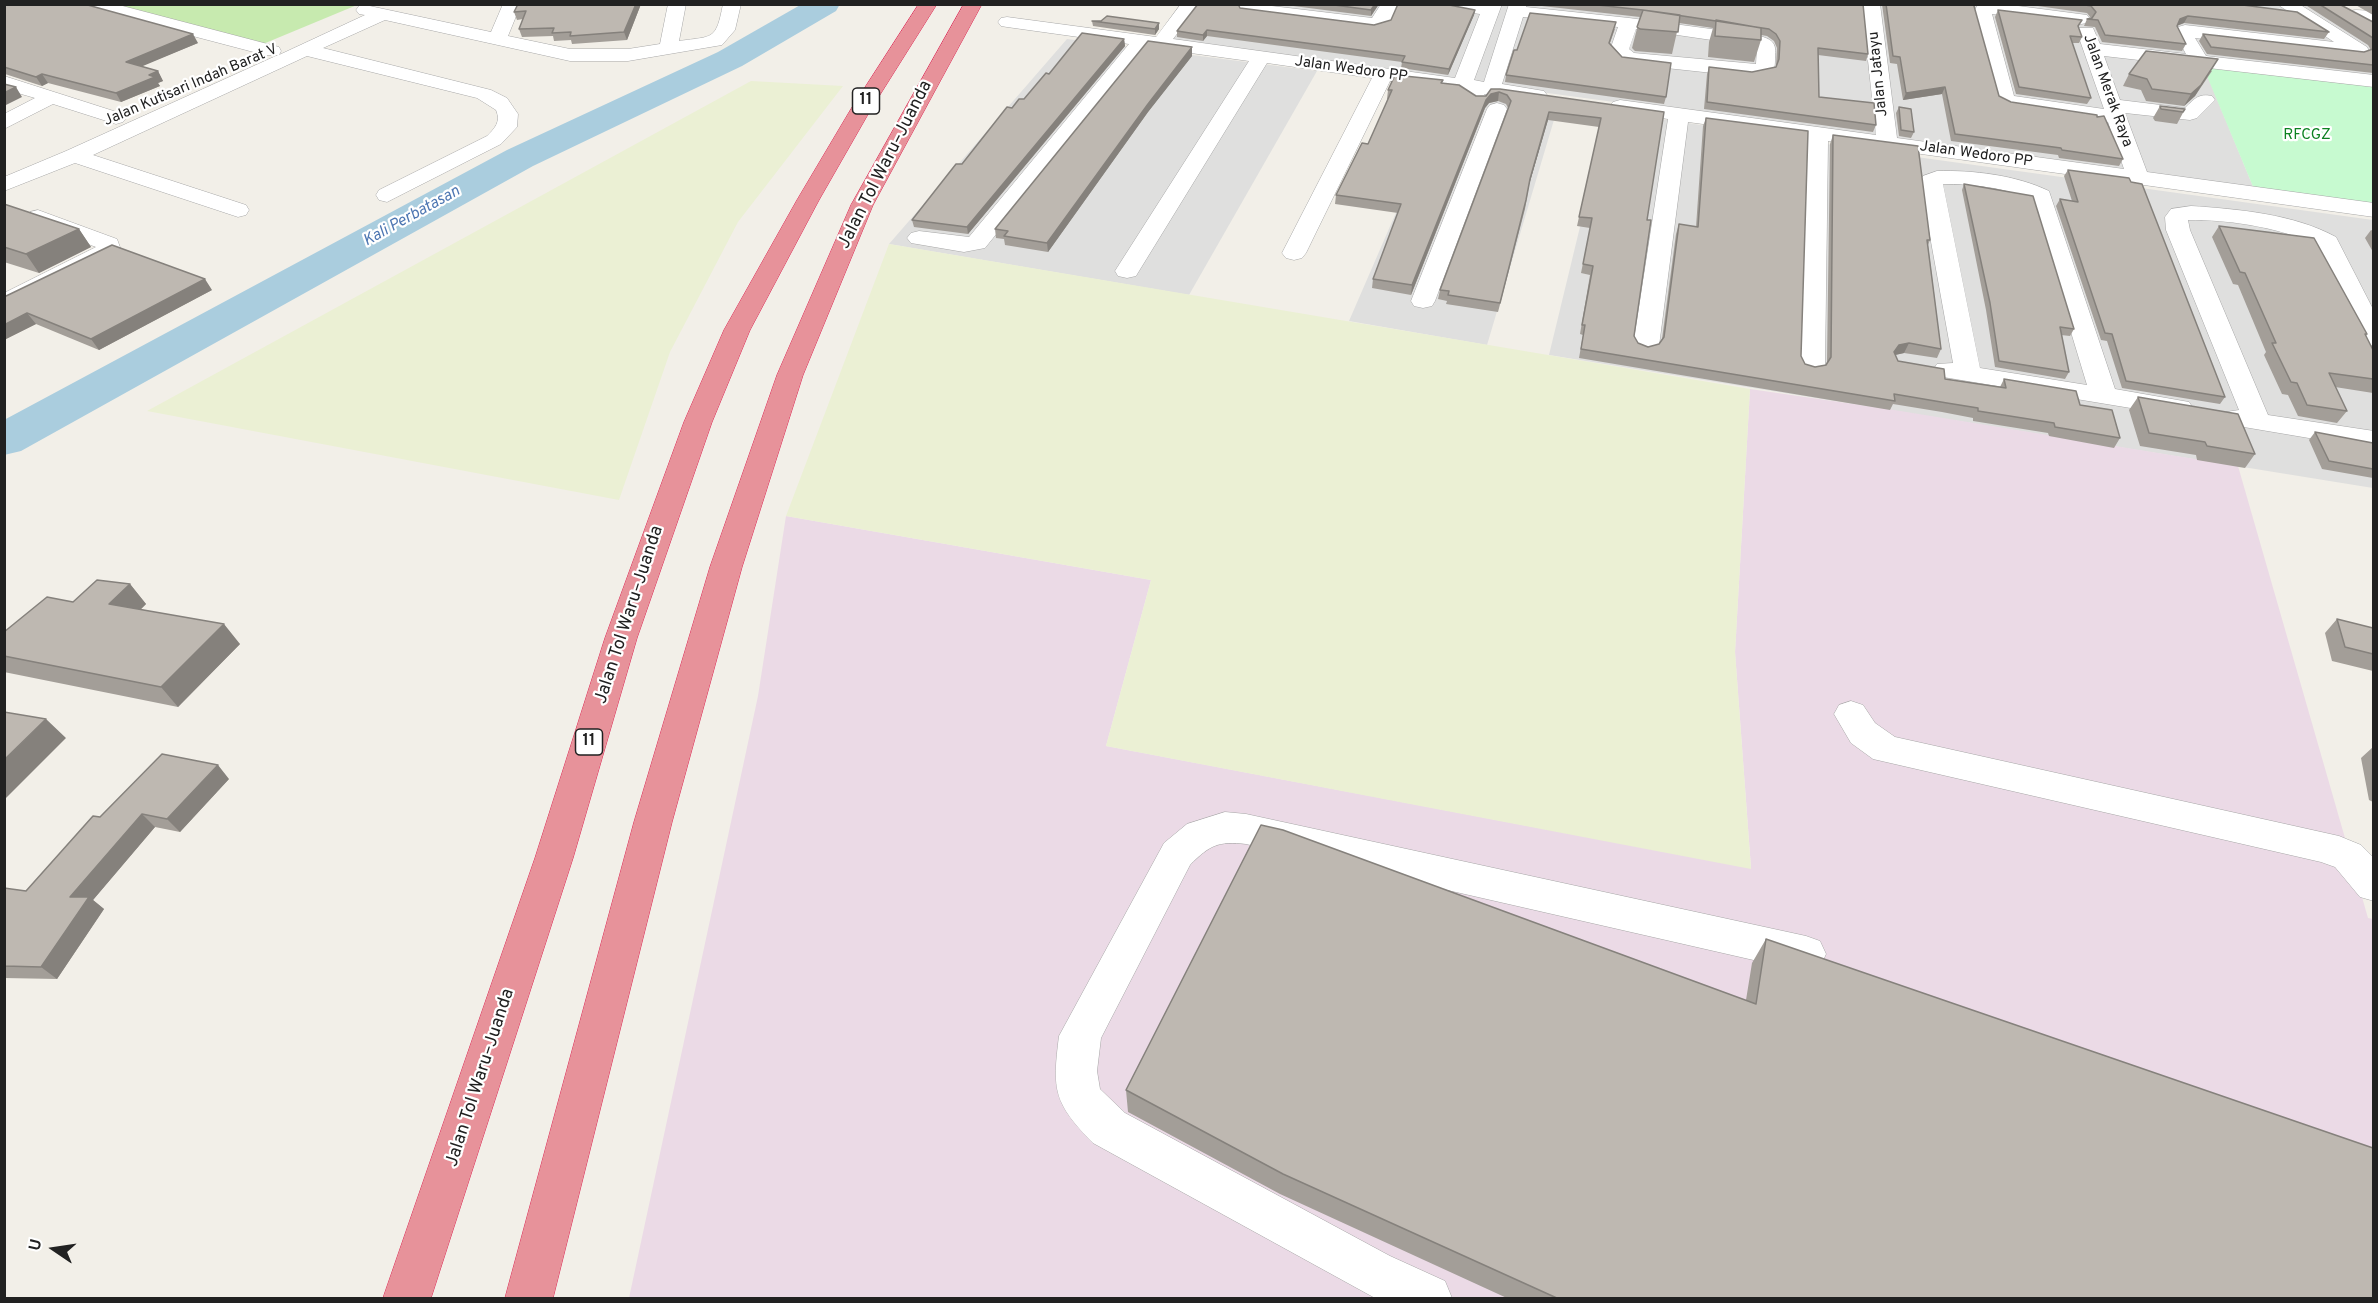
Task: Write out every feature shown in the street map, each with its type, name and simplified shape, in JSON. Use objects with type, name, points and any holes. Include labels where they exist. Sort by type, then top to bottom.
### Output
[{"type":"highway","name":"Jalan Tol Waru–Juanda","points":[[407,1299],[550,869],[621,638],[698,422],[737,330],[808,200],[861,109],[928,4]]},
{"type":"highway","name":"Jalan Tol Waru–Juanda","points":[[529,1299],[653,822],[726,567],[790,375],[862,205],[973,4]]},
{"type":"street","points":[[92,4],[272,51]]},
{"type":"street","points":[[498,38],[512,4]]},
{"type":"street","points":[[668,49],[676,4]]},
{"type":"street","points":[[4,185],[74,156],[307,50],[375,9],[551,53],[613,57],[722,38],[727,31],[732,4]]},
{"type":"street","points":[[919,238],[964,245],[977,243],[1152,42],[1191,4]]},
{"type":"street","points":[[1245,4],[1246,8],[1256,10],[1374,24],[1382,21],[1390,4]]},
{"type":"street","points":[[1445,4],[1492,7],[1466,73],[1479,100],[1527,94],[1562,98]]},
{"type":"street","name":"Jalan Jatayu","points":[[1871,4],[1887,143]]},
{"type":"street","points":[[2335,4],[2364,16],[2373,26]]},
{"type":"street","points":[[1424,301],[1494,99],[1499,63],[1517,8],[1629,23],[1763,43],[1767,45],[1765,69],[1760,71],[1629,58],[1619,50],[1629,23]]},
{"type":"street","points":[[2264,8],[2292,8],[2367,55]]},
{"type":"street","name":"Jalan Kutisari Indah Barat V","points":[[4,166],[375,9]]},
{"type":"street","points":[[2079,12],[1995,9],[1982,12],[2004,97],[2008,101],[2114,111],[2190,114],[2205,100]]},
{"type":"street","name":"Jalan Merak Raya","points":[[2079,12],[2138,177]]},
{"type":"street","points":[[1049,28],[1061,13]]},
{"type":"street","name":"Jalan Wedoro PP","points":[[1007,22],[1152,42],[1268,54],[1384,74],[1466,73]]},
{"type":"street","points":[[2315,22],[2320,46]]},
{"type":"street","points":[[2200,62],[2184,34],[2185,31],[2320,46],[2367,55]]},
{"type":"street","points":[[2092,49],[2373,81]]},
{"type":"street","points":[[307,50],[483,94],[500,100],[508,114],[509,120],[505,130],[494,140],[387,195]]},
{"type":"street","points":[[1126,271],[1268,54],[1466,73],[1499,63]]},
{"type":"street","points":[[1293,253],[1384,74]]},
{"type":"street","points":[[4,81],[116,118]]},
{"type":"street","points":[[4,123],[52,97]]},
{"type":"street","name":"Jalan Wedoro PP","points":[[1597,103],[2373,210]]},
{"type":"street","points":[[1646,346],[1679,114]]},
{"type":"street","points":[[1812,366],[1818,133]]},
{"type":"street","points":[[1959,152],[1970,179]]},
{"type":"street","points":[[74,156],[238,210]]},
{"type":"street","points":[[1993,157],[2002,184]]},
{"type":"street","points":[[1968,374],[1930,181],[1942,177],[2002,184],[2035,192],[2043,199],[2104,396]]},
{"type":"street","points":[[2197,185],[2213,215]]},
{"type":"street","points":[[2255,193],[2266,223]]},
{"type":"street","points":[[4,303],[109,250],[109,244],[96,237],[16,210]]},
{"type":"street","points":[[2255,421],[2257,421],[2178,230],[2176,217],[2179,214],[2187,212],[2266,223],[2318,235],[2328,242],[2373,338]]},
{"type":"street","points":[[2318,235],[2344,224],[2373,224]]},
{"type":"street","points":[[1925,367],[2373,440]]},
{"type":"street","points":[[1851,714],[1863,733],[1885,748],[2326,847],[2348,856],[2373,885]]},
{"type":"street","points":[[1428,1299],[1371,1286],[1108,1128],[1085,1104],[1079,1092],[1076,1057],[1080,1036],[1177,854],[1190,841],[1215,827],[1246,829],[1783,947],[1839,965]]},
{"type":"shaded area","points":[[1193,4],[2331,4],[2373,29],[2374,82],[2203,65],[2254,189],[1165,41]]},
{"type":"shaded area","points":[[1067,39],[1317,71],[1189,295],[889,244]]},
{"type":"shaded area","points":[[1450,88],[1559,103],[1487,345],[1349,321]]},
{"type":"shaded area","points":[[1608,111],[1873,151],[2373,220],[2373,488],[1549,355]]},
{"type":"shaded area","points":[[1750,389],[2238,466],[2368,918],[2373,919],[2373,1298],[629,1298],[758,696],[786,516],[1151,580],[1106,746],[1751,868],[1735,652]]},
{"type":"green space","points":[[116,5],[357,5],[263,44]]},
{"type":"green space","name":"RFCGZ","points":[[2202,64],[2373,82],[2373,206],[2254,189]]},
{"type":"green space","points":[[751,81],[843,86],[738,222],[670,352],[619,500],[147,411]]},
{"type":"green space","points":[[889,244],[1750,389],[1735,652],[1751,869],[1106,746],[1151,580],[786,516]]},
{"type":"building","points":[[4,4],[84,4],[193,34],[126,62],[158,71],[149,75],[155,77],[116,93],[42,74],[36,77],[4,67]]},
{"type":"building","points":[[518,4],[636,4],[624,32],[570,36],[571,32],[552,33],[554,28],[519,29],[526,11],[514,12]]},
{"type":"building","points":[[1198,4],[1238,4],[1240,8],[1374,25],[1391,20],[1398,4],[1444,4],[1475,10],[1449,69],[1402,62],[1405,56],[1207,30],[1203,35],[1177,31]]},
{"type":"building","points":[[1327,4],[1375,4],[1371,10]]},
{"type":"building","points":[[1588,4],[1863,4],[1868,54],[1818,48],[1819,97],[1874,103],[1876,125],[1707,102],[1709,67],[1752,72],[1776,67],[1780,41],[1769,29]]},
{"type":"building","points":[[1886,4],[1974,4],[1999,96],[2011,102],[2097,115],[2097,117],[2104,116],[2123,159],[1955,134],[1945,87],[1906,93],[1900,57],[1893,56]]},
{"type":"building","points":[[2079,4],[2235,4],[2297,12],[2329,32],[2188,16],[2180,19],[2177,26],[2186,44],[2105,35],[2098,20],[2087,19],[2092,18],[2096,12],[2091,6]]},
{"type":"building","points":[[2319,4],[2339,4],[2373,22],[2373,38]]},
{"type":"building","points":[[1643,10],[1680,15],[1678,32],[1640,29],[1637,27]]},
{"type":"building","points":[[1998,10],[2082,20],[2078,26],[2082,37],[2070,36],[2091,98],[2019,87]]},
{"type":"building","points":[[1530,13],[1616,22],[1609,43],[1622,57],[1671,63],[1666,97],[1506,75]]},
{"type":"building","points":[[1107,16],[1159,23],[1155,29],[1092,21],[1101,21]]},
{"type":"building","points":[[1716,20],[1761,28],[1761,40],[1715,36]]},
{"type":"building","points":[[1082,33],[1124,39],[967,227],[912,220],[956,164],[962,164],[1007,107],[1012,108],[1019,99],[1024,99],[1046,73],[1049,74]]},
{"type":"building","points":[[2203,34],[2364,52],[2373,49],[2373,65],[2211,47]]},
{"type":"building","points":[[1148,41],[1192,47],[1047,243],[1004,236],[1008,231],[995,229]]},
{"type":"building","points":[[2146,51],[2218,59],[2201,85],[2191,94],[2152,89],[2147,79],[2129,74]]},
{"type":"building","points":[[1395,75],[1443,80],[1441,83],[1459,85],[1476,96],[1486,96],[1491,89],[1500,89],[1664,112],[1647,220],[1651,220],[1634,336],[1638,343],[1648,347],[1659,344],[1664,337],[1679,224],[1698,227],[1706,118],[1808,131],[1801,356],[1805,364],[1815,367],[1826,365],[1831,357],[1833,135],[1918,146],[1941,349],[1909,343],[1899,345],[1894,352],[1898,361],[1944,369],[1945,379],[2006,388],[2004,379],[2076,391],[2080,405],[2112,410],[2120,438],[2055,427],[2054,423],[1978,411],[1978,408],[1894,394],[1895,401],[1581,349],[1585,325],[1582,325],[1593,266],[1583,264],[1592,218],[1579,217],[1601,118],[1549,112],[1500,303],[1448,295],[1449,291],[1440,290],[1511,101],[1507,95],[1499,92],[1491,94],[1486,100],[1412,285],[1373,279],[1401,204],[1336,195],[1362,143],[1368,144],[1392,90],[1388,90]]},
{"type":"building","points":[[4,84],[16,87],[4,93]]},
{"type":"building","points":[[2160,106],[2185,109],[2183,112],[2161,109]]},
{"type":"building","points":[[1899,107],[1911,109],[1914,132],[1901,130]]},
{"type":"building","points":[[2068,170],[2129,178],[2131,182],[2142,184],[2225,397],[2126,381],[2112,334],[2105,333],[2060,199],[2078,202]]},
{"type":"building","points":[[1964,184],[2033,196],[2074,329],[2060,327],[2069,372],[1999,361],[1990,303]]},
{"type":"building","points":[[4,204],[79,229],[26,254],[4,247]]},
{"type":"building","points":[[2219,226],[2314,238],[2367,334],[2365,334],[2373,350],[2373,379],[2329,373],[2347,411],[2307,405],[2297,383],[2291,382],[2272,343],[2276,343],[2245,273],[2240,272]]},
{"type":"building","points":[[112,245],[205,279],[91,339],[27,313],[4,325],[4,297]]},
{"type":"building","points":[[2138,397],[2238,414],[2255,454],[2207,446],[2205,442],[2149,433]]},
{"type":"building","points":[[2315,432],[2373,443],[2373,469],[2329,461]]},
{"type":"building","points":[[97,580],[130,584],[109,604],[224,624],[161,687],[4,656],[4,632],[47,597],[73,602]]},
{"type":"building","points":[[2337,619],[2373,628],[2373,654],[2345,647]]},
{"type":"building","points":[[4,712],[46,719],[4,760]]},
{"type":"building","points":[[162,754],[218,765],[167,819],[142,814],[70,897],[89,897],[41,967],[4,966],[4,888],[26,891],[93,816],[100,817]]},
{"type":"building","points":[[1261,825],[1283,830],[1756,1004],[1766,939],[2373,1148],[2373,1299],[1559,1299],[1283,1174],[1126,1090]]},
{"type":"waterway","name":"Kali Perbatasan","points":[[4,440],[520,158],[730,59],[825,4]]}]
